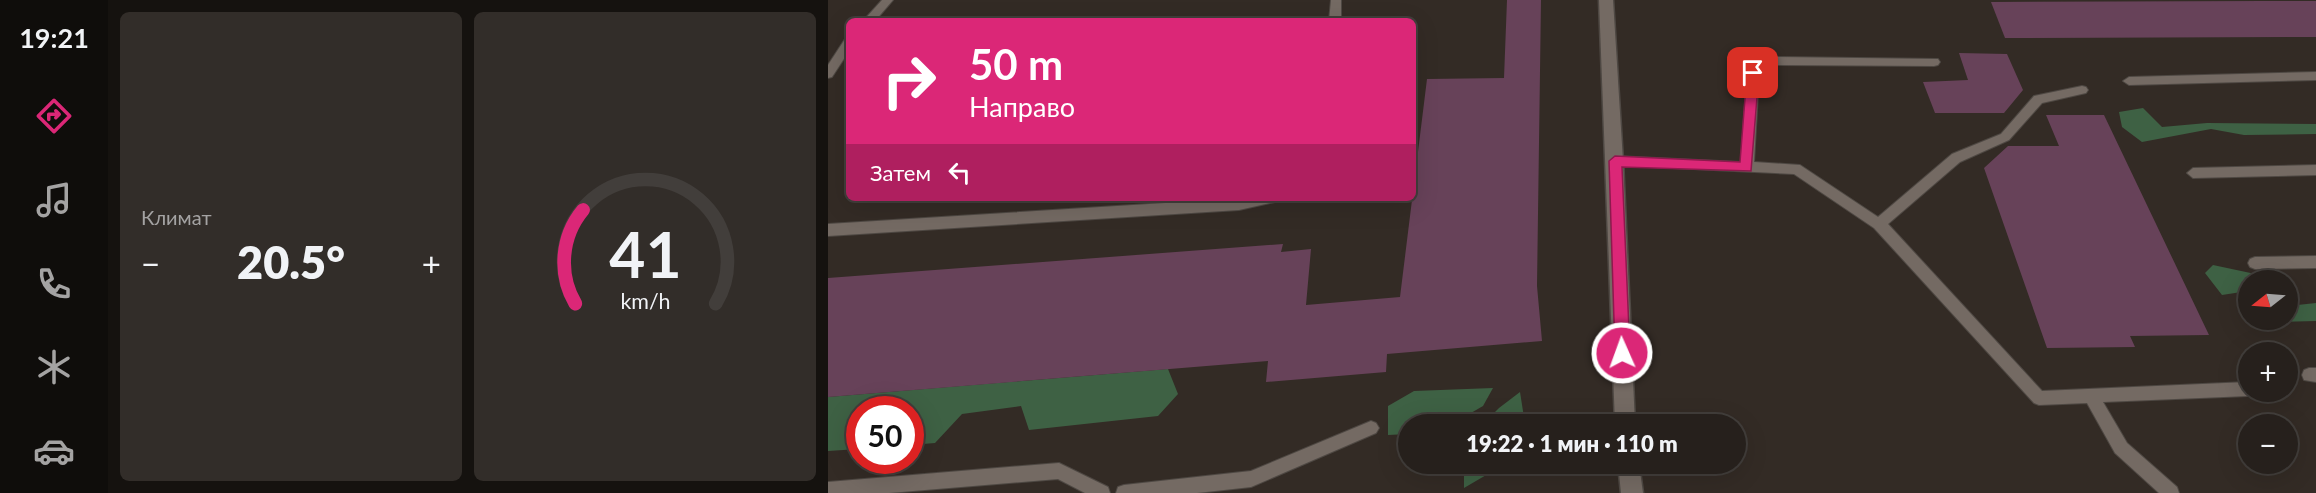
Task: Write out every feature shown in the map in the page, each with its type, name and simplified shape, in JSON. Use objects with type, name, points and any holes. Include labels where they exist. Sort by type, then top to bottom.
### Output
[{"type":"main road","points":[[1606,0],[1625,414]]},
{"type":"main road","points":[[1630,474],[1632,493]]},
{"type":"lane","points":[[871,18],[888,0]]},
{"type":"lane","points":[[1335,18],[1336,0]]},
{"type":"lane","points":[[828,74],[846,47]]},
{"type":"lane","points":[[1746,167],[1753,73],[1772,61],[1934,62]]},
{"type":"lane","points":[[2129,81],[2316,76]]},
{"type":"lane","points":[[1879,224],[1956,158],[2005,137],[2038,99],[2082,90]]},
{"type":"lane","points":[[1615,161],[1796,169],[1879,224],[2039,398],[2092,398],[2238,390]]},
{"type":"lane","points":[[2193,173],[2316,170]]},
{"type":"lane","points":[[828,230],[1239,205],[1257,201]]},
{"type":"lane","points":[[2255,263],[2316,262]]},
{"type":"lane","points":[[2092,398],[2121,448],[2171,493]]},
{"type":"lane","points":[[1124,493],[1251,479],[1371,429]]},
{"type":"lane","points":[[828,490],[1059,471],[1102,493]]},
{"type":"green space","points":[[2143,108],[2162,127],[2207,123],[2316,124],[2316,134],[2244,135],[2211,129],[2142,142],[2122,127],[2119,112]]},
{"type":"green space","points":[[2213,265],[2238,270],[2238,293],[2222,295],[2205,273]]},
{"type":"green space","points":[[2316,303],[2316,321],[2298,321],[2298,305]]},
{"type":"green space","points":[[1168,369],[1178,394],[1158,416],[1029,430],[1021,406],[962,414],[935,443],[924,444],[924,396],[846,396],[846,450],[828,451],[828,397]]},
{"type":"green space","points":[[1493,388],[1483,406],[1469,414],[1398,414],[1398,434],[1388,435],[1388,406],[1414,391]]},
{"type":"green space","points":[[1520,392],[1523,414],[1493,414]]},
{"type":"green space","points":[[1464,474],[1488,474],[1464,488]]},
{"type":"building","points":[[1507,0],[1541,0],[1537,286],[1542,341],[1387,354],[1386,372],[1266,382],[1268,361],[828,397],[828,278],[1283,244],[1281,252],[1311,249],[1306,305],[1400,297],[1412,201],[1416,201],[1416,168],[1427,79],[1504,78]]},
{"type":"building","points":[[2316,1],[2316,37],[2005,38],[1991,2]]},
{"type":"building","points":[[1959,53],[2007,54],[2023,90],[2004,113],[1935,113],[1923,82],[1968,80]]},
{"type":"building","points":[[2046,115],[2104,115],[2209,335],[2130,336],[2135,347],[2047,348],[1984,168],[2008,146],[2059,146]]},
{"type":"route","points":[[1622,353],[1615,161],[1746,167],[1753,73]]}]
